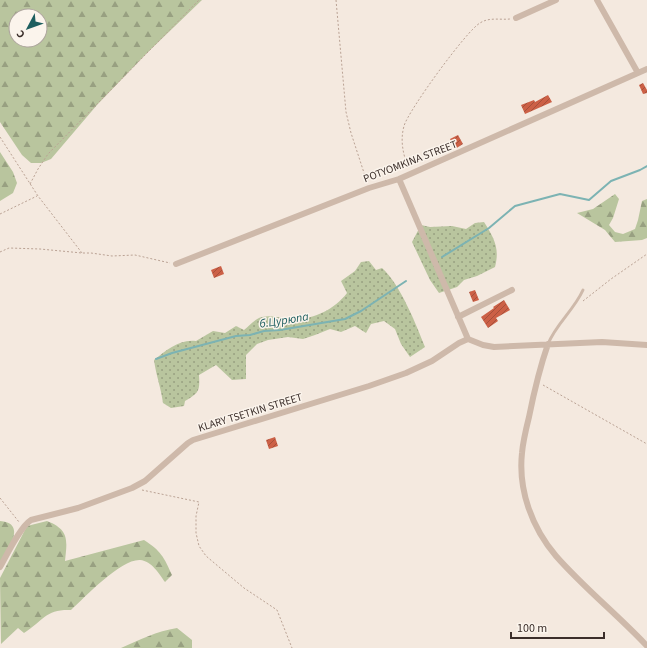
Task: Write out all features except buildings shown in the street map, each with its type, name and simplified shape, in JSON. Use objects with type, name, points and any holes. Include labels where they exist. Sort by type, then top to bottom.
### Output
[{"type":"street","points":[[516,18],[556,0]]},
{"type":"street","points":[[597,0],[638,73]]},
{"type":"street","name":"POTYOMKINA STREET","points":[[176,264],[369,188],[411,174],[647,69]]},
{"type":"street","points":[[399,178],[468,339],[483,345],[494,347],[602,342],[647,345]]},
{"type":"street","points":[[458,317],[512,290]]},
{"type":"street","name":"KLARY TSETKIN STREET","points":[[23,527],[31,520],[91,503],[134,487],[150,477],[193,440],[399,376],[432,361],[459,343],[468,339]]},
{"type":"street","points":[[548,344],[537,382],[525,434],[521,465],[523,490],[532,518],[539,532],[556,556],[647,646]]},
{"type":"street","points":[[0,567],[23,527]]},
{"type":"lane","points":[[548,344],[554,330],[576,304],[583,290]]},
{"type":"path","points":[[30,184],[48,154],[199,0]]},
{"type":"path","points":[[336,0],[346,112],[351,133],[369,188]]},
{"type":"path","points":[[411,174],[401,146],[401,137],[404,124],[409,114],[466,36],[478,24],[484,20],[504,20],[516,18]]},
{"type":"path","points":[[0,137],[38,196],[82,253]]},
{"type":"path","points":[[0,214],[38,196]]},
{"type":"path","points":[[0,252],[9,248],[40,249],[112,256],[135,255],[176,264]]},
{"type":"path","points":[[576,304],[585,300],[611,279],[647,254]]},
{"type":"path","points":[[537,382],[647,444]]},
{"type":"path","points":[[134,487],[141,490],[199,502],[196,516],[198,546],[206,556],[244,588],[277,610],[292,648]]},
{"type":"path","points":[[0,498],[23,527]]},
{"type":"green space","points":[[0,0],[202,0],[146,54],[97,105],[51,159],[41,163],[31,163],[22,155],[0,122]]},
{"type":"green space","points":[[0,152],[13,172],[17,183],[13,193],[0,201]]},
{"type":"green space","points":[[615,194],[619,199],[613,218],[609,225],[615,232],[623,234],[635,229],[642,201],[647,199],[647,238],[642,240],[615,242],[605,230],[577,213],[593,209]]},
{"type":"green space","points":[[484,222],[495,243],[497,254],[495,267],[477,276],[464,280],[457,287],[439,293],[430,280],[412,242],[421,225],[430,227],[452,226],[466,229],[475,223]]},
{"type":"green space","points":[[369,261],[376,270],[382,268],[395,284],[407,305],[425,347],[410,357],[401,344],[395,329],[384,321],[371,324],[366,333],[355,326],[341,332],[330,329],[303,339],[288,337],[268,340],[257,344],[246,355],[246,379],[232,380],[216,365],[199,375],[198,391],[185,401],[184,406],[171,408],[163,403],[154,360],[169,349],[179,343],[196,341],[213,331],[225,333],[236,326],[244,330],[255,320],[265,316],[298,319],[322,313],[336,305],[347,293],[341,281],[355,271],[361,262]]},
{"type":"green space","points":[[0,521],[8,523],[13,527],[14,532],[10,545],[0,563]]},
{"type":"green space","points":[[47,521],[60,528],[63,532],[66,542],[65,561],[144,540],[161,555],[167,563],[172,575],[165,582],[152,565],[140,560],[132,561],[114,572],[94,588],[71,610],[50,613],[24,633],[18,628],[1,644],[0,578],[27,526]]},
{"type":"green space","points":[[177,628],[192,640],[192,648],[121,648],[155,634]]},
{"type":"waterway","name":"б.Цурюпа","points":[[442,257],[489,228],[515,206],[560,194],[589,200],[611,181],[647,166]]},
{"type":"waterway","name":"б.Цурюпа","points":[[156,359],[172,353],[236,336],[345,319],[361,311],[406,281]]}]
